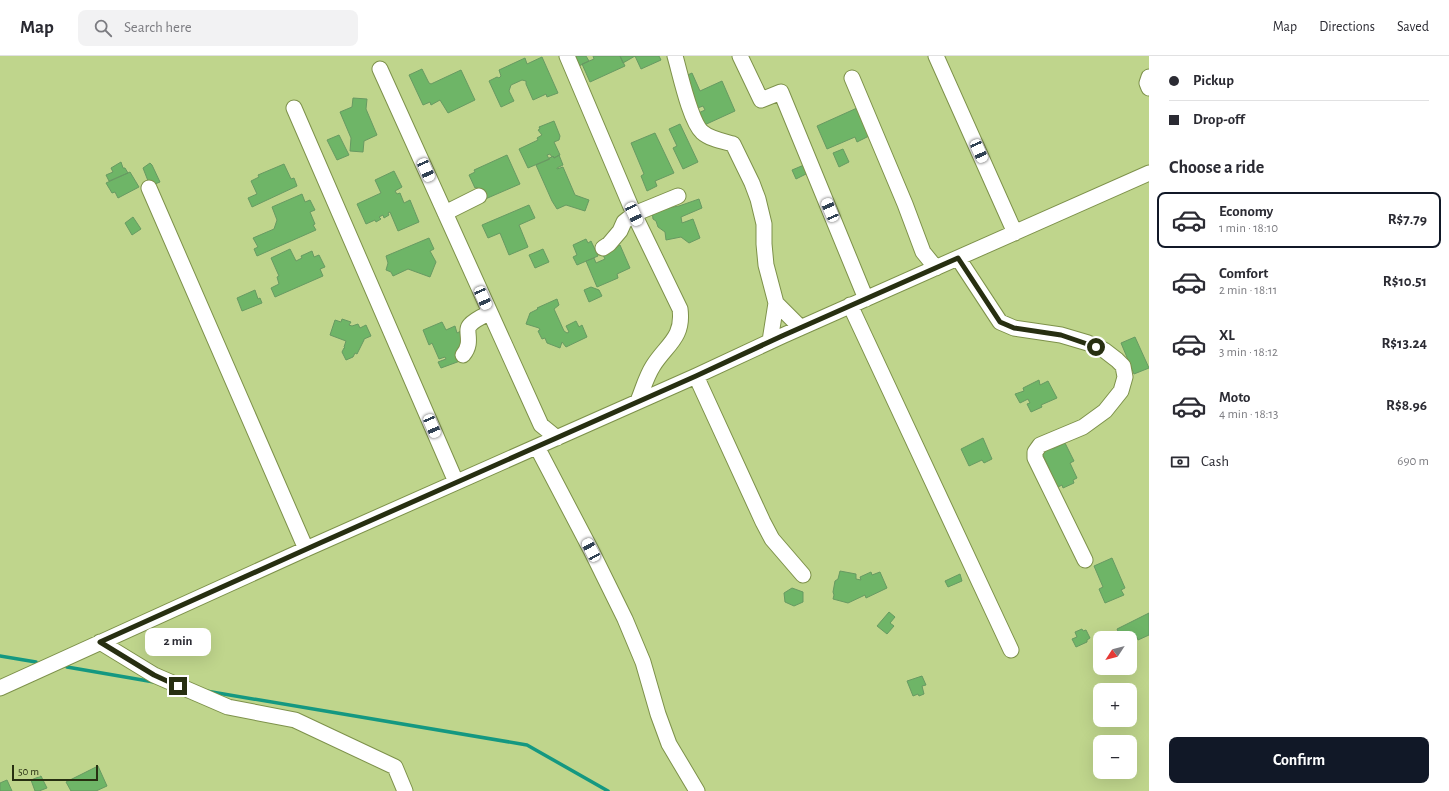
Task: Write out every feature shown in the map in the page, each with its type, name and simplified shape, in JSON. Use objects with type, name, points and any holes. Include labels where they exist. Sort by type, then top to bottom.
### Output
[{"type":"street","points":[[567,56],[634,214],[678,304],[681,318],[680,329],[676,338],[654,365],[645,380],[638,401]]},
{"type":"street","points":[[675,56],[693,117],[701,131],[714,139],[733,144],[749,176],[758,199],[764,224],[766,265],[776,303],[770,341]]},
{"type":"street","points":[[740,56],[761,100],[781,92],[866,299]]},
{"type":"street","points":[[936,56],[1015,232]]},
{"type":"street","points":[[380,69],[489,313],[541,425],[557,438]]},
{"type":"street","points":[[1149,77],[1147,83],[1149,88]]},
{"type":"street","points":[[852,78],[905,204],[923,252],[936,268]]},
{"type":"street","points":[[294,108],[456,482]]},
{"type":"street","points":[[0,688],[306,549],[696,376],[850,305],[1148,175]]},
{"type":"street","points":[[149,188],[306,549]]},
{"type":"street","points":[[445,213],[479,196]]},
{"type":"street","points":[[602,248],[609,244],[620,231],[624,222],[634,214],[678,196]]},
{"type":"street","points":[[920,275],[923,252]]},
{"type":"street","points":[[958,258],[1000,322],[1014,328],[1061,335],[1088,343],[1104,350],[1123,366],[1125,377],[1121,391],[1105,411],[1083,428],[1040,445],[1035,452],[1034,458],[1085,560]]},
{"type":"street","points":[[776,303],[800,328]]},
{"type":"street","points":[[850,305],[1011,650]]},
{"type":"street","points":[[463,355],[468,349],[469,339],[467,330],[469,325],[489,313]]},
{"type":"street","points":[[696,376],[772,539],[803,575]]},
{"type":"street","points":[[541,425],[535,448],[591,550],[625,618],[643,662],[658,714],[669,744],[697,791]]},
{"type":"street","points":[[100,642],[154,675],[228,707],[295,720],[395,767],[405,791]]},
{"type":"building","points":[[576,56],[586,56],[589,61],[577,67],[572,58]]},
{"type":"building","points":[[593,56],[620,56],[625,66],[590,82],[582,64],[594,59]]},
{"type":"building","points":[[620,56],[635,56],[623,63]]},
{"type":"building","points":[[635,56],[659,56],[661,60],[641,69]]},
{"type":"building","points":[[542,57],[558,93],[547,97],[546,94],[533,100],[526,81],[522,80],[511,85],[509,91],[514,101],[501,107],[489,81],[501,76],[499,70],[525,58],[527,64]]},
{"type":"building","points":[[422,69],[429,83],[431,84],[461,70],[475,100],[448,113],[440,100],[431,105],[430,102],[423,105],[409,75]]},
{"type":"building","points":[[692,73],[700,91],[722,81],[735,111],[700,127],[694,115],[705,110],[703,106],[695,109],[681,78]]},
{"type":"building","points":[[353,98],[367,99],[366,109],[377,135],[364,141],[363,152],[350,151],[351,138],[340,112],[352,107]]},
{"type":"building","points":[[857,108],[869,136],[857,142],[855,137],[827,149],[817,126]]},
{"type":"building","points":[[554,121],[560,136],[559,140],[554,142],[560,155],[554,158],[550,154],[547,155],[549,159],[528,168],[519,149],[538,140],[537,138],[542,135],[538,130],[540,129],[539,127]]},
{"type":"building","points":[[680,124],[698,162],[683,169],[673,148],[677,146],[669,129]]},
{"type":"building","points":[[655,133],[674,173],[655,181],[657,186],[647,191],[641,176],[644,174],[631,143]]},
{"type":"building","points":[[339,135],[349,155],[337,160],[327,140]]},
{"type":"building","points":[[843,149],[849,162],[839,167],[833,153]]},
{"type":"building","points":[[507,155],[520,184],[483,200],[469,175],[475,172],[474,170]]},
{"type":"building","points":[[559,155],[563,165],[557,169],[563,167],[575,195],[589,200],[585,211],[566,205],[557,209],[552,201],[536,165],[550,159],[549,158],[553,156],[554,158]]},
{"type":"building","points":[[121,162],[123,168],[125,168],[128,173],[109,181],[106,175],[113,172],[111,168]]},
{"type":"building","points":[[150,163],[160,182],[150,186],[143,168]]},
{"type":"building","points":[[284,164],[291,179],[294,178],[297,186],[252,207],[248,198],[257,194],[251,181],[259,177],[258,175]]},
{"type":"building","points":[[804,165],[808,173],[796,179],[792,170]]},
{"type":"building","points":[[394,171],[402,187],[395,191],[397,194],[400,193],[404,203],[410,200],[419,222],[398,231],[390,212],[388,213],[389,215],[384,218],[383,215],[379,217],[381,219],[376,222],[375,220],[366,224],[357,204],[381,193],[375,180]]},
{"type":"building","points":[[130,172],[139,187],[118,198],[115,192],[112,193],[106,183]]},
{"type":"building","points":[[302,194],[305,202],[310,200],[315,210],[310,212],[315,224],[313,225],[316,230],[257,256],[254,249],[258,247],[253,238],[274,229],[277,220],[272,207]]},
{"type":"building","points":[[699,199],[702,208],[681,217],[682,223],[693,219],[700,238],[689,243],[681,237],[666,240],[665,232],[658,227],[656,221],[653,219],[652,211],[679,206]]},
{"type":"building","points":[[529,205],[535,218],[519,225],[528,247],[509,255],[500,233],[488,238],[482,225]]},
{"type":"building","points":[[133,217],[141,229],[132,235],[125,223]]},
{"type":"building","points":[[429,238],[434,249],[430,251],[436,262],[430,277],[408,269],[393,276],[391,272],[386,270],[388,263],[386,256]]},
{"type":"building","points":[[586,239],[588,243],[591,241],[598,256],[577,265],[573,257],[577,255],[573,245]]},
{"type":"building","points":[[620,245],[630,268],[617,274],[618,278],[597,287],[586,261],[594,258],[596,263],[605,259],[602,253]]},
{"type":"building","points":[[290,249],[296,261],[302,258],[301,256],[312,251],[314,257],[319,255],[325,267],[320,269],[323,276],[275,297],[271,288],[279,284],[277,277],[279,276],[271,258]]},
{"type":"building","points":[[543,249],[549,262],[535,268],[529,255]]},
{"type":"building","points":[[591,287],[599,290],[602,296],[589,302],[584,290]]},
{"type":"building","points":[[255,290],[258,299],[260,298],[262,303],[242,311],[237,298]]},
{"type":"building","points":[[557,299],[559,305],[554,309],[564,331],[567,333],[569,332],[566,326],[576,321],[579,327],[582,325],[587,337],[566,347],[562,342],[560,348],[547,343],[545,338],[542,339],[538,331],[540,330],[539,328],[526,324],[530,313],[538,309],[537,308]]},
{"type":"building","points":[[342,319],[351,322],[349,325],[352,326],[358,324],[360,328],[366,325],[371,336],[364,339],[357,354],[355,353],[353,357],[346,360],[342,352],[345,348],[346,341],[330,335],[335,320],[341,322]]},
{"type":"building","points":[[442,322],[446,330],[455,326],[457,333],[461,331],[464,348],[460,361],[441,368],[438,362],[446,359],[445,357],[439,359],[432,343],[429,345],[423,330]]},
{"type":"building","points":[[1135,337],[1149,368],[1134,374],[1121,343]]},
{"type":"building","points":[[1039,380],[1040,385],[1048,381],[1057,398],[1041,405],[1042,407],[1031,412],[1027,404],[1030,403],[1028,399],[1020,403],[1015,394],[1024,391],[1023,388]]},
{"type":"building","points":[[983,438],[992,459],[984,463],[982,460],[969,466],[961,449]]},
{"type":"building","points":[[1065,443],[1074,461],[1070,463],[1077,478],[1073,480],[1074,483],[1063,488],[1062,485],[1052,487],[1045,470],[1049,468],[1041,451],[1052,446],[1053,449]]},
{"type":"building","points":[[1112,558],[1125,588],[1121,590],[1124,595],[1105,603],[1099,589],[1103,587],[1094,566]]},
{"type":"building","points":[[840,571],[856,574],[856,579],[861,580],[860,577],[871,572],[872,575],[880,572],[887,588],[866,598],[865,595],[848,603],[833,599],[835,581],[838,579]]},
{"type":"building","points":[[960,574],[962,581],[948,587],[945,581]]},
{"type":"building","points":[[792,588],[803,592],[803,602],[794,606],[785,602],[784,593]]},
{"type":"building","points":[[889,612],[895,617],[890,623],[894,626],[887,634],[877,626]]},
{"type":"building","points":[[1149,613],[1149,635],[1138,640],[1137,631],[1118,631],[1117,629]]},
{"type":"building","points":[[1082,629],[1083,631],[1086,630],[1090,638],[1087,642],[1076,647],[1072,639],[1077,637],[1075,632]]},
{"type":"building","points":[[922,676],[926,685],[922,686],[924,694],[913,696],[907,681]]},
{"type":"building","points":[[98,766],[107,786],[96,791],[71,791],[66,782]]},
{"type":"building","points":[[41,776],[47,788],[35,791],[31,780]]},
{"type":"building","points":[[7,780],[12,791],[0,791],[0,783]]},
{"type":"waterway","points":[[0,656],[36,662]]},
{"type":"waterway","points":[[67,667],[154,682]]},
{"type":"waterway","points":[[206,691],[527,745],[608,791]]},
{"type":"route","points":[[178,686],[154,675],[100,642],[958,258],[1000,322],[1014,328],[1061,335],[1096,347]]}]
